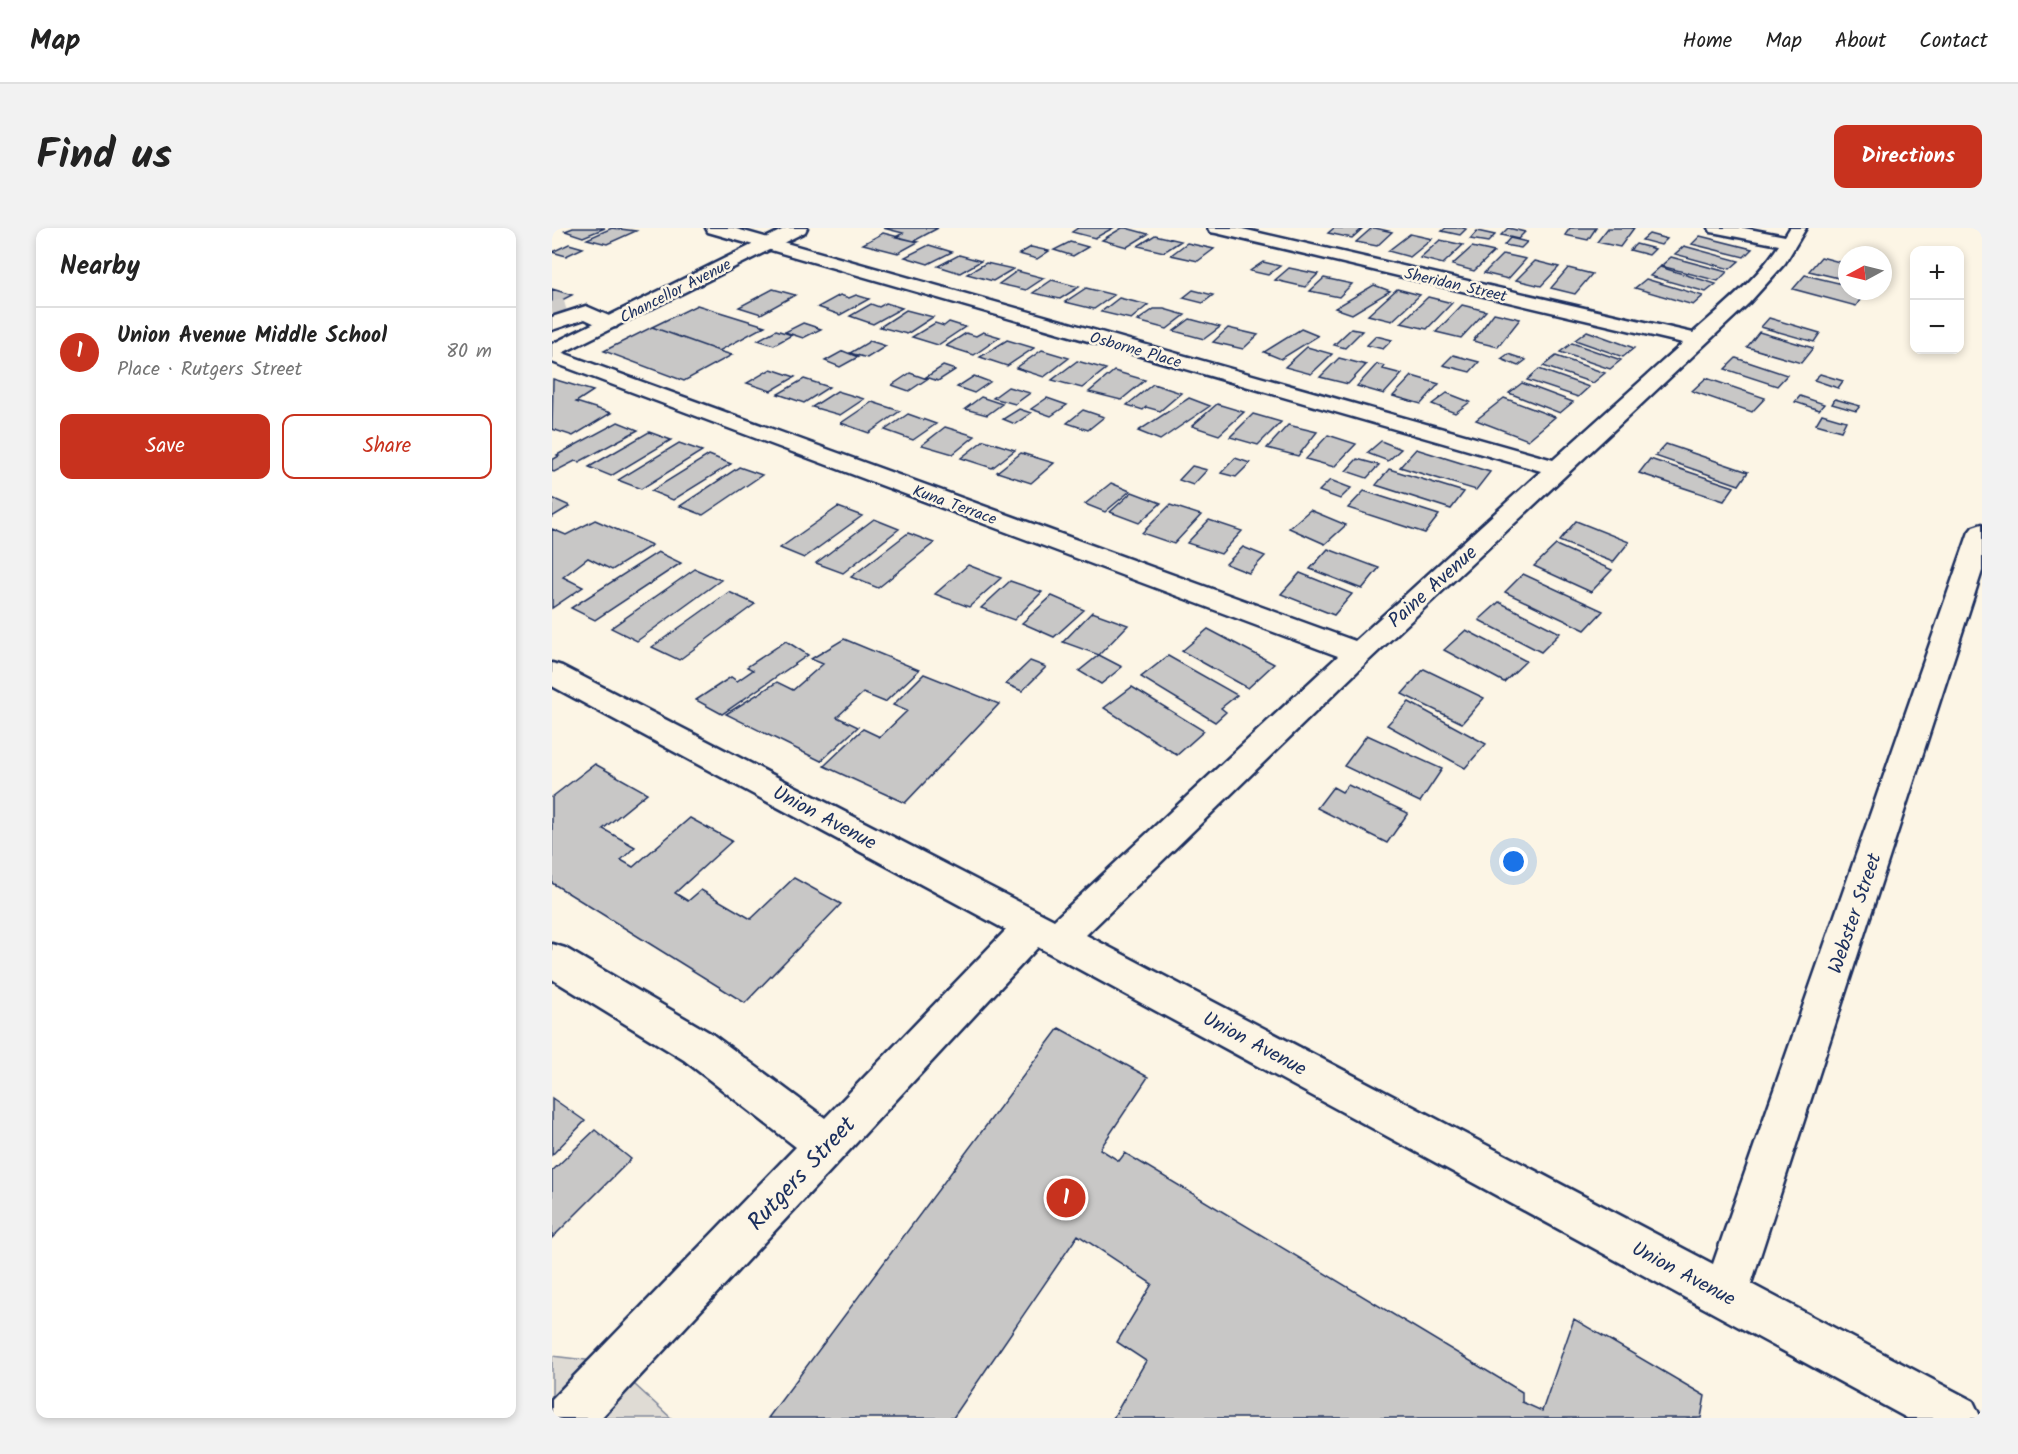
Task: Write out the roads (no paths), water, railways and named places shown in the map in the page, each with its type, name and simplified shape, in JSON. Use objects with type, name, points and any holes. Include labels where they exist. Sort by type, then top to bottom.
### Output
[{"type":"street","name":"Osborne Place","points":[[714,228],[766,245],[1558,469]]},
{"type":"street","name":"Chancellor Avenue","points":[[552,354],[799,228]]},
{"type":"street","name":"Sheridan Street","points":[[1216,228],[1696,340]]},
{"type":"street","points":[[1717,228],[1795,235]]},
{"type":"street","name":"Paine Avenue","points":[[1045,933],[1359,653],[1742,299],[1779,259],[1795,235]]},
{"type":"street","points":[[566,308],[573,305],[609,323]]},
{"type":"street","points":[[552,324],[586,312]]},
{"type":"street","name":"Kuna Terrace","points":[[552,354],[1359,653]]},
{"type":"street","name":"Webster Street","points":[[1725,1295],[1982,532]]},
{"type":"street","name":"Union Avenue","points":[[552,673],[1956,1418]]},
{"type":"street","name":"Rutgers Street","points":[[568,1418],[827,1145],[1045,933]]},
{"type":"street","points":[[552,960],[698,1047],[827,1145]]},
{"type":"tunnel","points":[[552,312],[566,308]]},
{"type":"place","name":"Union Avenue Middle School","points":[[1066,1198]]}]
